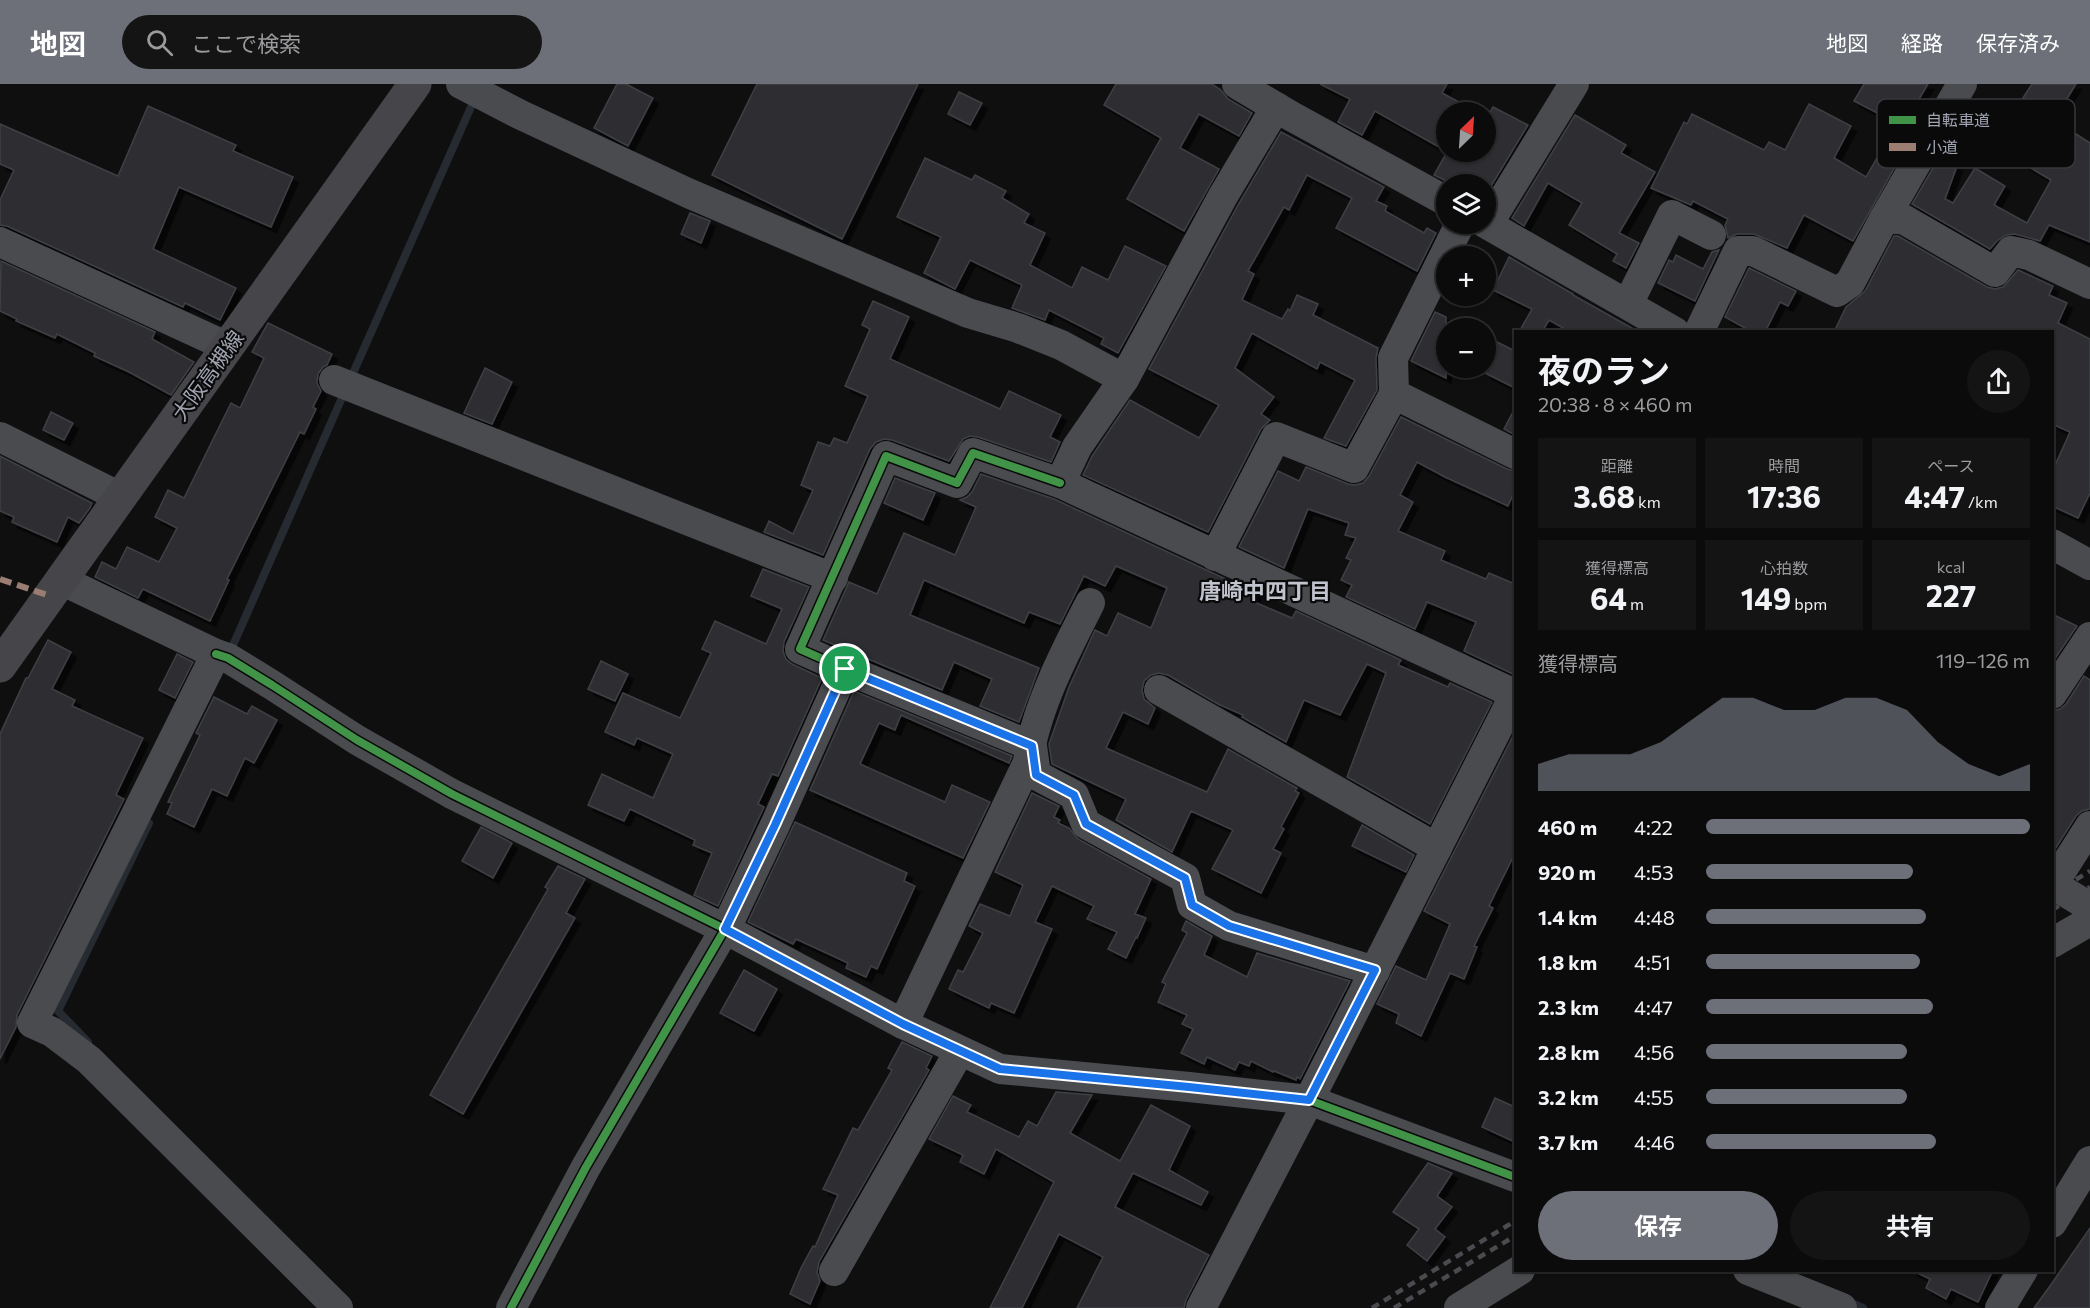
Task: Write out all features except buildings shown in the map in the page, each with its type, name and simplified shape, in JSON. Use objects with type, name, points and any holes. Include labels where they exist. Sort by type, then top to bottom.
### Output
[{"type":"main road","name":"大阪高槻線","points":[[0,666],[415,84]]},
{"type":"street","points":[[461,84],[521,115],[688,193],[968,313],[1018,328],[1061,345],[1124,379]]},
{"type":"street","points":[[1237,84],[1436,195]]},
{"type":"street","points":[[1496,198],[1574,84]]},
{"type":"street","points":[[1953,99],[1962,84]]},
{"type":"street","points":[[1060,483],[1077,447],[1124,379],[1223,196],[1276,107]]},
{"type":"street","points":[[1700,330],[1738,251],[1753,251],[1838,292],[1850,283],[1913,168]]},
{"type":"street","points":[[1628,304],[1672,215],[1711,235]]},
{"type":"street","points":[[1884,219],[1903,219],[1995,272],[2011,251],[2029,255],[2090,284]]},
{"type":"street","points":[[1215,556],[1276,437],[1354,468],[1394,394],[1393,358],[1472,234]]},
{"type":"street","points":[[1496,234],[1672,330]]},
{"type":"street","points":[[0,242],[228,347]]},
{"type":"street","points":[[334,380],[833,578]]},
{"type":"street","points":[[1394,394],[1514,454]]},
{"type":"street","points":[[0,437],[120,497]]},
{"type":"street","points":[[1375,970],[1229,926],[1192,905],[1185,878],[1086,824],[1074,795],[1036,775],[1032,746],[800,649],[886,456],[957,483],[973,453],[1060,483],[1514,694]]},
{"type":"street","points":[[2054,545],[2090,565]]},
{"type":"street","points":[[61,580],[228,658],[357,740],[452,794],[725,929],[903,1024],[959,1052],[1000,1069],[1309,1100],[1514,1177]]},
{"type":"street","points":[[903,1024],[1028,762],[1030,745],[1058,667],[1090,603]]},
{"type":"street","points":[[2054,691],[2090,637]]},
{"type":"street","points":[[216,654],[32,1023],[52,1032],[89,1060],[338,1308]]},
{"type":"street","points":[[511,1308],[586,1167],[725,929],[775,825],[845,669]]},
{"type":"street","points":[[1159,690],[1437,848]]},
{"type":"street","points":[[1201,1308],[1514,696]]},
{"type":"street","points":[[2054,882],[2090,826]]},
{"type":"street","points":[[2054,885],[2090,907]]},
{"type":"street","points":[[2054,942],[2090,921]]},
{"type":"street","points":[[834,1272],[959,1052]]},
{"type":"street","points":[[2054,1220],[2090,1161]]},
{"type":"street","points":[[1459,1308],[1517,1272]]},
{"type":"street","points":[[1753,1272],[1842,1308]]},
{"type":"street","points":[[2000,1308],[2022,1272]]},
{"type":"waterway","points":[[350,380],[475,98]]},
{"type":"waterway","points":[[230,652],[345,391]]},
{"type":"waterway","points":[[88,1042],[58,1011],[149,823]]},
{"type":"waterway","points":[[1849,1302],[1863,1308]]},
{"type":"railway","points":[[2054,893],[2090,871]]},
{"type":"railway","points":[[2054,909],[2090,887]]},
{"type":"railway","points":[[1372,1308],[1514,1222]]},
{"type":"railway","points":[[1394,1308],[1514,1237]]},
{"type":"marked path","points":[[0,579],[50,596]]},
{"type":"cycle path","points":[[511,1308],[586,1167],[728,924],[845,669],[800,649],[886,456],[957,483],[973,453],[1060,483]]},
{"type":"cycle path","points":[[216,654],[228,658],[357,740],[452,794],[725,929],[903,1024],[1000,1069],[1309,1100],[1514,1177]]},
{"type":"district","name":"唐崎中四丁目","points":[[1265,590]]},
{"type":"route","points":[[845,669],[1032,746],[1036,775],[1074,795],[1086,824],[1185,878],[1192,905],[1229,926],[1375,970],[1309,1100],[1000,1069],[959,1052],[903,1024],[725,929],[775,825],[845,669]]}]
